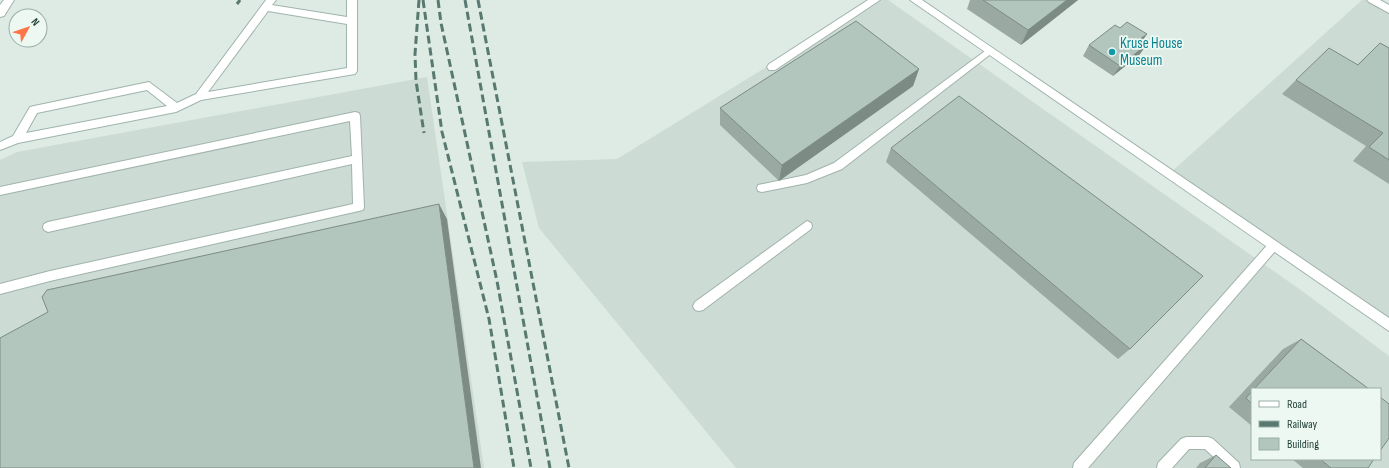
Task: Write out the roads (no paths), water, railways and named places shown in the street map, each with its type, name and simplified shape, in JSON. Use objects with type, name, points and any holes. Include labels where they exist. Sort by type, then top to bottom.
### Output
[{"type":"street","points":[[0,13],[9,0]]},
{"type":"street","points":[[915,0],[1389,325]]},
{"type":"street","points":[[1372,0],[1389,9]]},
{"type":"lane","points":[[0,146],[17,139],[176,108],[199,97],[352,71],[352,0]]},
{"type":"lane","points":[[772,67],[876,0]]},
{"type":"lane","points":[[199,97],[269,3],[352,21]]},
{"type":"lane","points":[[762,188],[807,179],[838,166],[989,51]]},
{"type":"lane","points":[[17,139],[34,110],[149,86],[176,108]]},
{"type":"lane","points":[[0,191],[355,116],[359,207],[50,276],[0,289]]},
{"type":"lane","points":[[48,227],[357,158]]},
{"type":"lane","points":[[699,306],[807,226]]},
{"type":"lane","points":[[1079,468],[1273,246]]},
{"type":"lane","points":[[1163,468],[1186,443],[1208,443],[1234,468]]},
{"type":"railway","points":[[237,4],[240,0]]},
{"type":"railway","points":[[419,0],[415,54],[416,81],[424,133]]},
{"type":"railway","points":[[423,0],[442,132],[489,319],[514,468]]},
{"type":"railway","points":[[438,0],[441,23],[497,281],[531,468]]},
{"type":"railway","points":[[465,0],[550,468]]},
{"type":"railway","points":[[478,0],[569,468]]},
{"type":"place","name":"Kruse House Museum","points":[[1112,52]]}]
